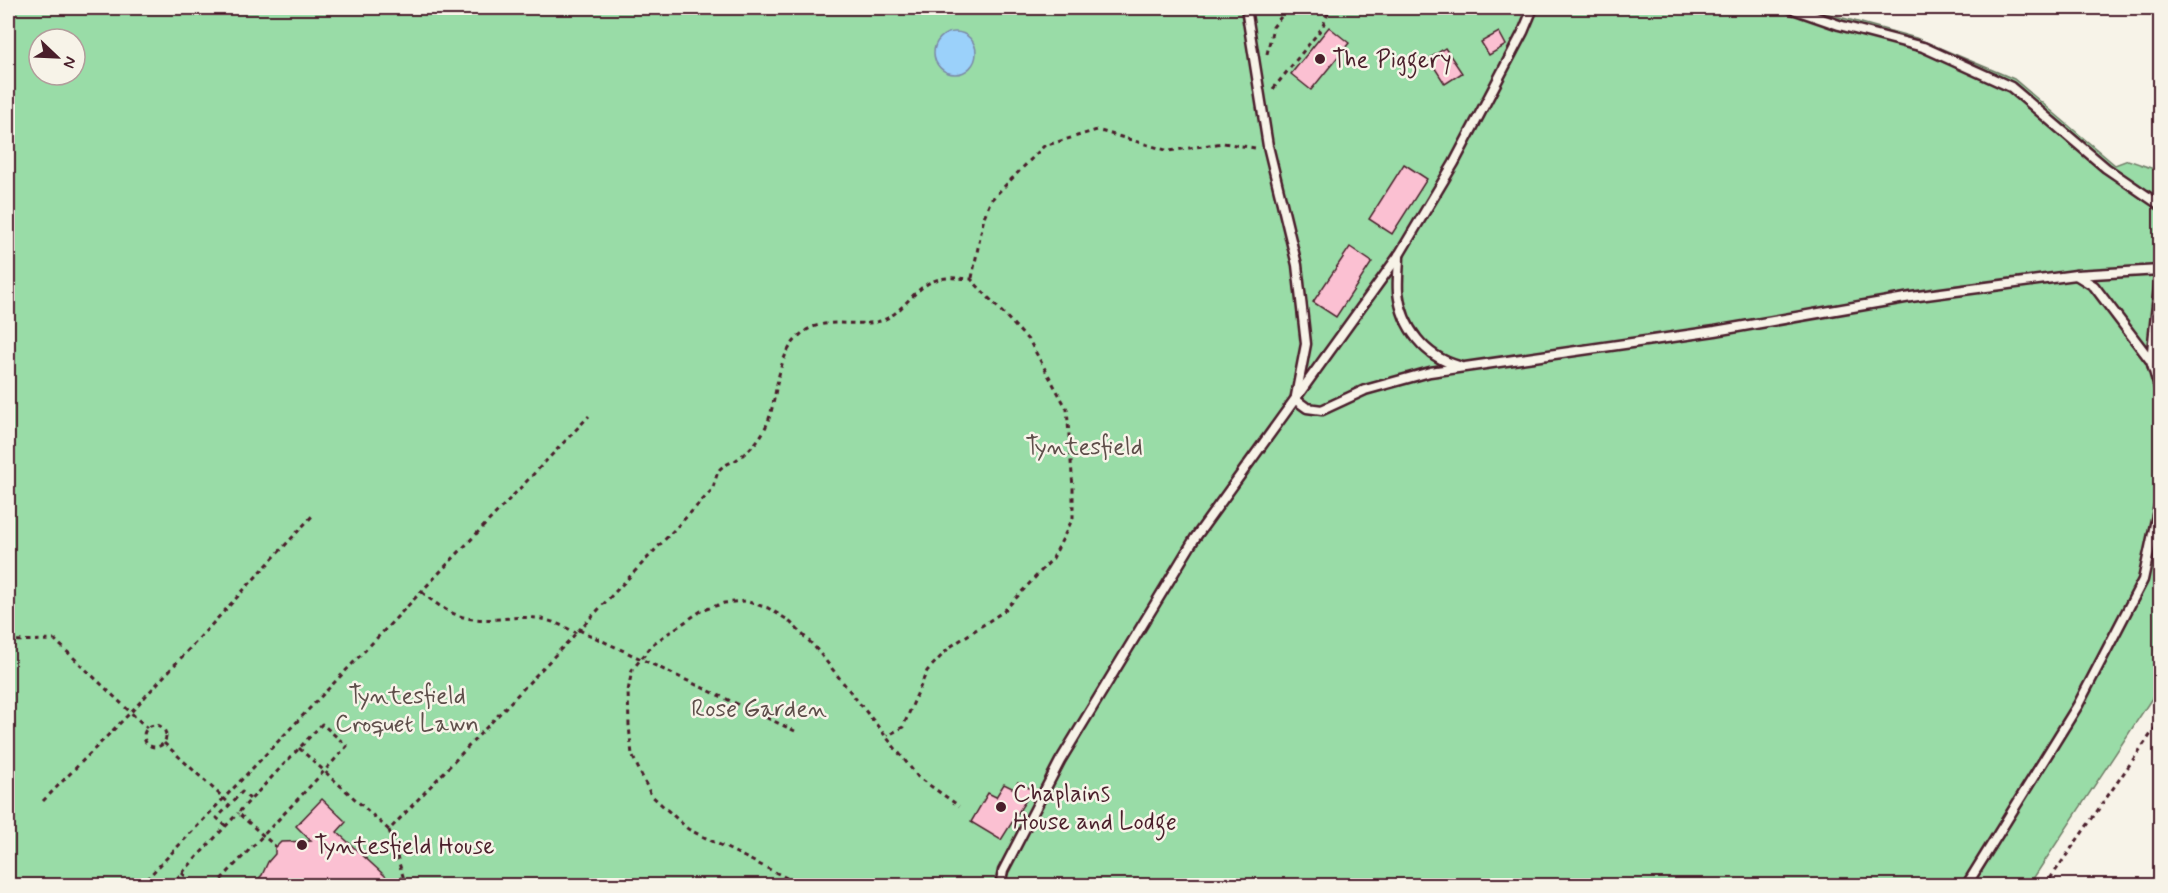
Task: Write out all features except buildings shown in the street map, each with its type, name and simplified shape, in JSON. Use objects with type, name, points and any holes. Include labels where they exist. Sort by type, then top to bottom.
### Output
[{"type":"lane","points":[[1246,8],[1268,146],[1297,265],[1306,344],[1296,400]]},
{"type":"lane","points":[[1000,885],[1003,871],[1060,761],[1189,548],[1399,255],[1454,163],[1523,32],[1533,8]]},
{"type":"lane","points":[[1790,8],[1839,25],[1923,47],[2011,87],[2106,168],[2160,205]]},
{"type":"lane","points":[[1399,255],[1398,292],[1409,327],[1421,345],[1434,356],[1463,367]]},
{"type":"lane","points":[[1296,400],[1307,408],[1322,410],[1365,390],[1430,372],[1715,331],[1911,297],[2076,275],[2160,270]]},
{"type":"lane","points":[[2076,275],[2094,286],[2151,361],[2160,391]]},
{"type":"lane","points":[[2151,361],[2160,277]]},
{"type":"lane","points":[[1966,885],[2078,705],[2143,580],[2160,501]]},
{"type":"path","points":[[1266,60],[1273,27],[1288,8]]},
{"type":"path","points":[[1261,103],[1322,28],[1330,8]]},
{"type":"path","points":[[971,279],[984,217],[991,200],[1044,146],[1097,130],[1169,151],[1223,143],[1260,149],[1268,146]]},
{"type":"path","points":[[389,830],[712,490],[718,471],[751,448],[762,434],[772,412],[776,384],[785,355],[798,336],[819,323],[878,322],[896,313],[919,289],[932,281],[952,278],[971,279],[1030,342],[1067,409],[1073,518],[1053,558],[1004,611],[950,647],[927,671],[903,727],[887,736]]},
{"type":"path","points":[[140,885],[589,416]]},
{"type":"path","points":[[43,801],[131,712],[313,515]]},
{"type":"path","points":[[422,592],[457,615],[482,620],[537,618],[558,624],[640,659],[795,731]]},
{"type":"path","points":[[803,885],[687,829],[651,795],[633,755],[628,691],[632,670],[654,643],[701,611],[724,603],[745,601],[757,604],[788,620],[814,646],[918,777],[959,806]]},
{"type":"path","points":[[8,640],[55,640],[147,728]]},
{"type":"path","points":[[2045,885],[2160,721]]},
{"type":"path","points":[[153,724],[161,726],[167,736],[164,743],[155,747],[149,745],[144,737],[147,728],[153,724]]},
{"type":"path","points":[[170,885],[322,724],[347,746],[214,885]]},
{"type":"path","points":[[164,743],[230,804]]},
{"type":"path","points":[[299,748],[389,830],[406,885]]},
{"type":"path","points":[[226,826],[217,818],[242,792],[250,800]]},
{"type":"path","points":[[238,813],[276,847]]},
{"type":"path","points":[[182,873],[196,885]]},
{"type":"green space","name":"Tyntesfield","points":[[8,8],[1807,8],[1916,38],[2014,79],[2115,165],[2128,160],[2160,171],[2160,686],[2029,885],[8,885]]},
{"type":"water","points":[[955,32],[970,38],[976,53],[970,68],[955,74],[940,68],[934,53],[940,38]]},
{"type":"place","name":"The Piggery","points":[[1320,59]]},
{"type":"place","name":"Chaplains House and Lodge","points":[[1001,807]]},
{"type":"place","name":"Tyntesfield House","points":[[302,845]]},
{"type":"park label","name":"Rose Garden","points":[[759,708]]},
{"type":"park label","name":"Tyntesfield Croquet Lawn","points":[[407,709]]}]
